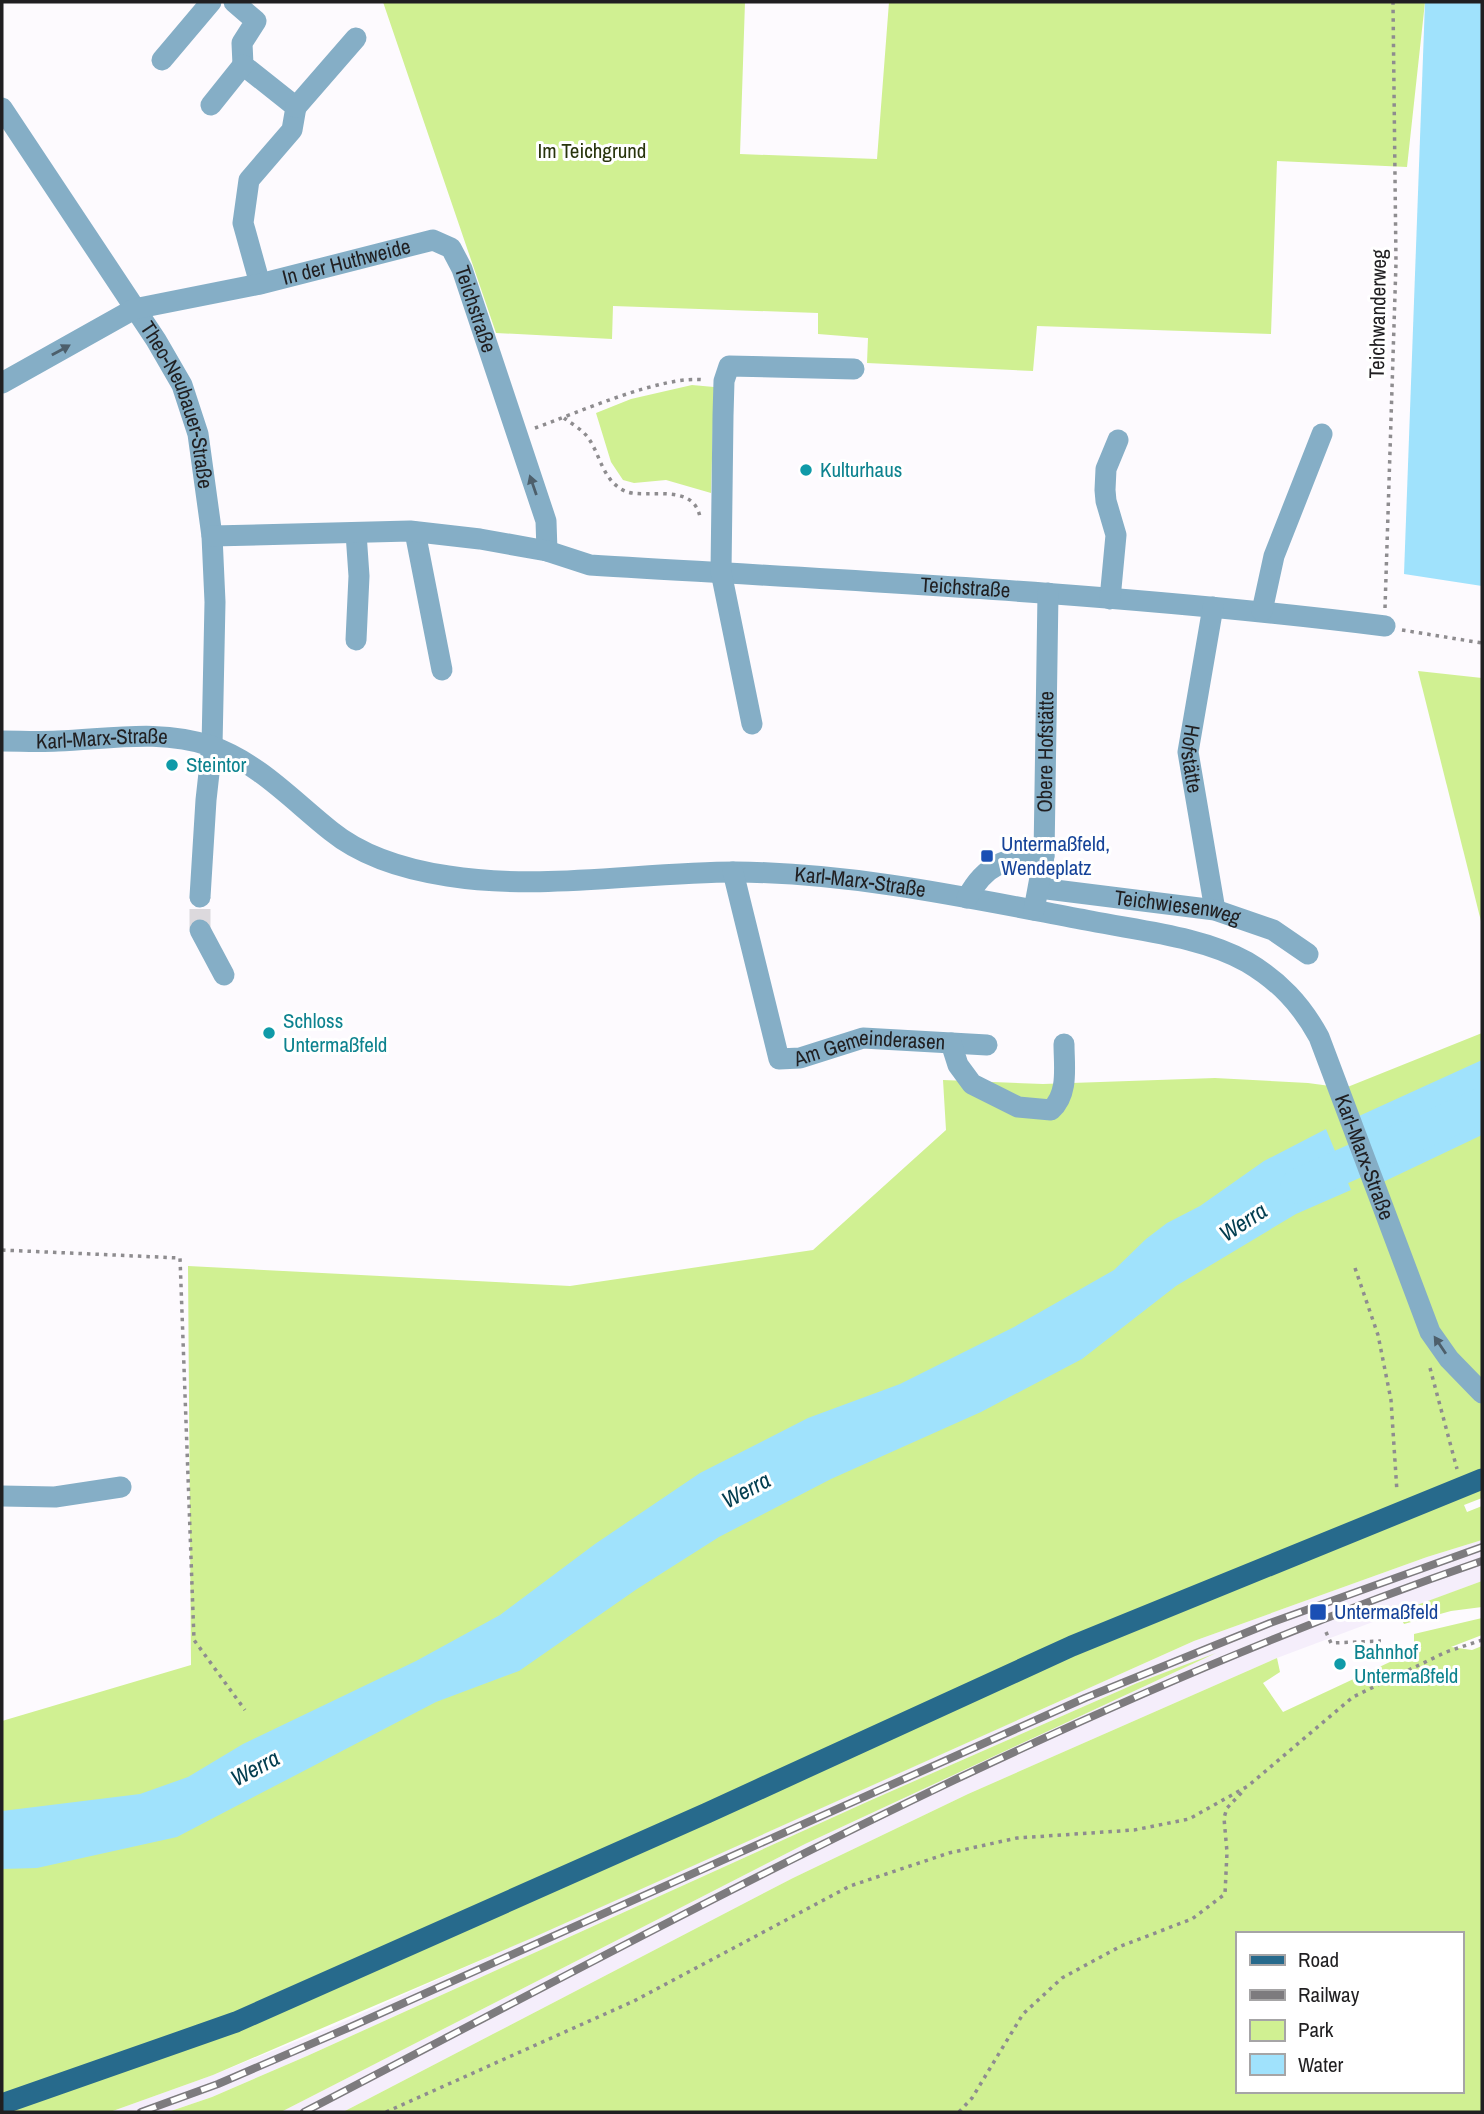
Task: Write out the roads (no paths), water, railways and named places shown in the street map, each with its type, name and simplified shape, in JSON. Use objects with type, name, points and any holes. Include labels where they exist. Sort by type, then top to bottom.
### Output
[{"type":"main road","points":[[2,2104],[236,2022],[694,1819],[1072,1646],[1473,1483]]},
{"type":"street","points":[[162,60],[211,2]]},
{"type":"street","points":[[211,104],[243,65],[242,43],[256,21],[234,2]]},
{"type":"street","name":"In der Huthweide","points":[[260,284],[243,223],[249,180],[292,130],[296,107],[356,38]]},
{"type":"street","points":[[243,65],[296,107]]},
{"type":"street","name":"Theo-Neubauer-Straße","points":[[2,108],[182,385],[198,434],[212,536],[215,602],[212,747],[200,897]]},
{"type":"street","name":"In der Huthweide","points":[[2,383],[134,309],[260,284],[433,240]]},
{"type":"street","name":"Teichstraße","points":[[433,240],[451,248],[462,269],[545,521],[547,551]]},
{"type":"street","points":[[752,724],[721,572],[724,381],[729,366],[854,369]]},
{"type":"street","points":[[1262,611],[1274,556],[1322,434]]},
{"type":"street","points":[[1111,599],[1116,535],[1105,490],[1106,469],[1118,440]]},
{"type":"street","points":[[415,532],[442,670]]},
{"type":"street","name":"Teichstraße","points":[[212,536],[415,532],[547,551],[590,565],[1048,593],[1262,611],[1385,626]]},
{"type":"street","points":[[356,533],[359,576],[356,640]]},
{"type":"street","name":"Obere Hofstätte","points":[[1034,910],[1044,856],[1048,593]]},
{"type":"street","name":"Hofstätte","points":[[1213,607],[1188,752],[1215,910]]},
{"type":"street","name":"Karl-Marx-Straße","points":[[2,741],[58,741],[139,735],[180,739],[212,747],[245,762],[272,780],[334,834],[362,851],[400,865],[448,876],[544,882],[733,872],[797,874],[884,884],[1034,910],[1189,941],[1223,951],[1247,962],[1288,994],[1306,1013],[1318,1037],[1430,1332],[1449,1359],[1482,1393]]},
{"type":"street","points":[[967,898],[984,875],[1007,859],[1044,856]]},
{"type":"street","name":"Am Gemeinderasen","points":[[733,872],[779,1059],[800,1058],[863,1038],[987,1045]]},
{"type":"street","name":"Teichwiesenweg","points":[[1039,888],[1215,910],[1273,930],[1308,954]]},
{"type":"street","points":[[200,930],[224,975]]},
{"type":"street","points":[[951,1043],[957,1065],[972,1084],[1018,1107],[1051,1110],[1063,1095],[1064,1044]]},
{"type":"street","points":[[2,1496],[55,1497],[121,1487]]},
{"type":"water","points":[[1425,2],[1482,2],[1482,586],[1404,574]]},
{"type":"water","points":[[1482,1060],[1482,1135],[1383,1182],[1359,1116]]},
{"type":"water","points":[[1326,1129],[1351,1190],[1296,1214],[1176,1286],[1082,1359],[981,1412],[831,1479],[719,1537],[637,1589],[519,1671],[436,1702],[177,1837],[37,1868],[2,1869],[2,1811],[140,1794],[188,1777],[243,1744],[416,1661],[500,1615],[595,1544],[700,1473],[808,1418],[900,1384],[1014,1327],[1114,1270],[1167,1223],[1200,1206],[1264,1161]]},
{"type":"waterway","name":"Werra","points":[[1298,1186],[1482,1105]]},
{"type":"tunnel","points":[[200,897],[200,930]]},
{"type":"railway","points":[[141,2112],[218,2084],[348,2028],[1085,1698],[1270,1623],[1482,1547]]},
{"type":"railway","points":[[304,2112],[738,1887],[883,1814],[1030,1745],[1179,1678],[1329,1617],[1482,1561]]},
{"type":"place","name":"Kulturhaus","points":[[806,470]]},
{"type":"place","name":"Steintor","points":[[172,765]]},
{"type":"place","name":"Untermaßfeld, Wendeplatz","points":[[987,856]]},
{"type":"place","name":"Schloss Untermaßfeld","points":[[269,1033]]},
{"type":"place","name":"Untermaßfeld","points":[[1318,1612]]},
{"type":"place","name":"Bahnhof Untermaßfeld","points":[[1340,1664]]},
{"type":"park label","name":"Im Teichgrund","points":[[592,151]]}]
